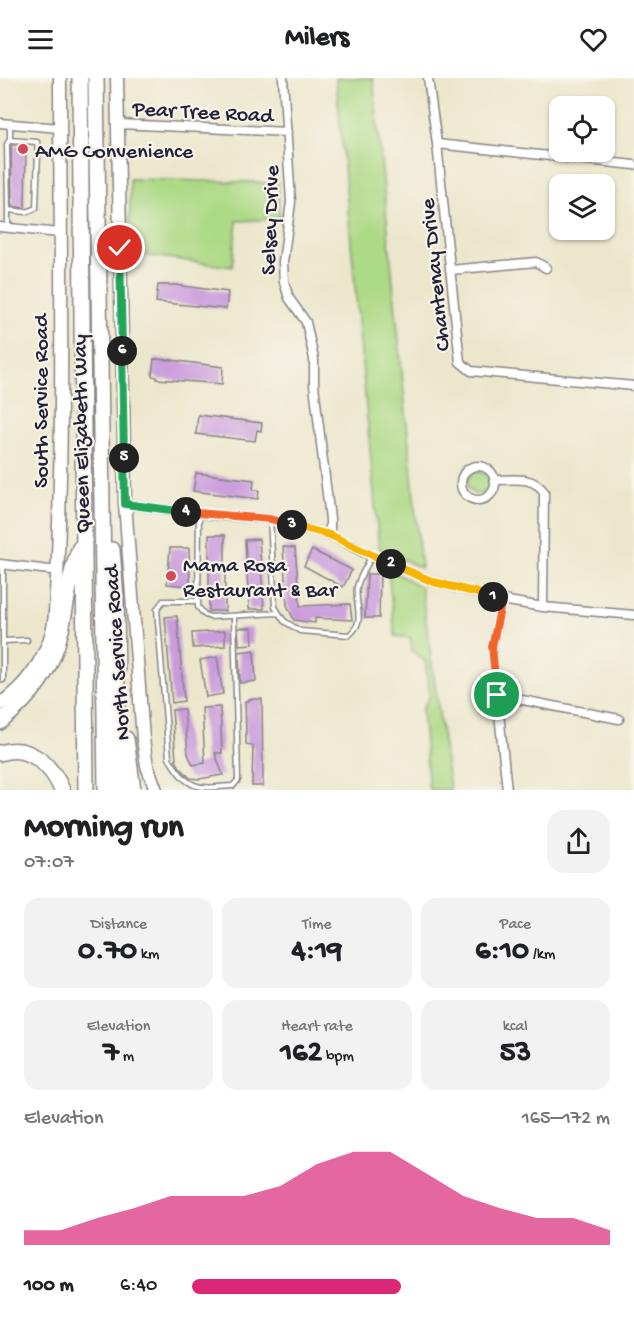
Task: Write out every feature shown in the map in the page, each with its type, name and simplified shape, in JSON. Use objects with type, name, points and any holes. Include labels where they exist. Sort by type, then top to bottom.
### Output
[{"type":"highway","name":"Queen Elizabeth Way","points":[[80,78],[82,543],[86,790]]},
{"type":"highway","name":"Queen Elizabeth Way","points":[[96,78],[106,790]]},
{"type":"highway","points":[[101,435],[116,598],[118,790]]},
{"type":"highway","points":[[0,722],[27,699],[41,681],[54,655],[73,565],[82,543]]},
{"type":"highway","points":[[117,670],[133,790]]},
{"type":"highway","points":[[0,753],[22,752],[37,758],[46,764],[56,776],[62,790]]},
{"type":"street","name":"South Service Road","points":[[0,704],[25,682],[38,664],[53,630],[58,571],[61,440],[60,78]]},
{"type":"street","name":"North Service Road","points":[[117,78],[125,504],[142,739],[147,766],[156,790]]},
{"type":"street","name":"Selsey Drive","points":[[283,78],[291,202],[283,262],[284,282],[289,298],[306,322],[314,359],[314,385],[330,535]]},
{"type":"street","name":"Chantenay Drive","points":[[428,78],[460,362],[471,371],[634,386]]},
{"type":"street","points":[[0,123],[60,128]]},
{"type":"street","name":"Pear Tree Road","points":[[118,124],[287,132]]},
{"type":"street","points":[[437,144],[634,165]]},
{"type":"street","points":[[4,227],[60,233]]},
{"type":"street","points":[[450,270],[536,262],[546,267]]},
{"type":"street","points":[[472,468],[488,470],[494,480],[493,490],[481,500],[471,499],[462,487],[463,476],[472,468]]},
{"type":"street","points":[[494,480],[532,480],[544,492],[543,607]]},
{"type":"street","points":[[125,504],[199,514],[270,519],[330,535],[371,556],[434,582],[502,600],[543,607],[634,615]]},
{"type":"street","points":[[1,564],[58,571]]},
{"type":"street","points":[[502,600],[492,647],[507,790]]},
{"type":"street","points":[[497,695],[619,718]]},
{"type":"lane","points":[[4,227],[8,210],[7,144],[10,140],[10,124]]},
{"type":"lane","points":[[8,210],[26,212],[36,208],[38,152],[37,142],[10,140]]},
{"type":"lane","points":[[199,514],[198,607],[210,617],[278,612]]},
{"type":"lane","points":[[270,519],[275,607],[284,621],[300,631],[349,635],[356,630],[359,624],[357,586],[371,556]]},
{"type":"lane","points":[[1,564],[3,680]]},
{"type":"lane","points":[[198,601],[163,601],[157,609],[169,758],[181,777],[198,787],[233,786],[238,780],[234,616]]},
{"type":"lane","points":[[3,641],[27,640]]},
{"type":"green space","points":[[336,78],[373,78],[421,568],[379,548]]},
{"type":"green space","points":[[130,179],[278,183],[279,219],[237,221],[232,267],[130,253]]},
{"type":"green space","points":[[478,472],[486,475],[489,483],[486,491],[478,494],[470,491],[467,483],[470,475]]},
{"type":"green space","points":[[388,569],[421,587],[450,790],[429,790],[422,709],[430,696],[425,661],[412,651],[411,638],[395,636]]},
{"type":"building","points":[[11,145],[26,145],[25,208],[12,206]]},
{"type":"building","points":[[158,285],[228,292],[226,309],[156,302]]},
{"type":"building","points":[[154,359],[223,367],[222,384],[157,379],[152,376]]},
{"type":"building","points":[[198,415],[262,423],[261,431],[257,430],[255,441],[196,434]]},
{"type":"building","points":[[196,473],[254,480],[253,490],[259,490],[258,499],[193,491]]},
{"type":"building","points":[[209,535],[225,535],[225,611],[209,611]]},
{"type":"building","points":[[259,539],[264,609],[249,609],[245,540]]},
{"type":"building","points":[[283,547],[295,548],[300,606],[350,604],[352,620],[315,618],[315,623],[294,620],[287,605]]},
{"type":"building","points":[[170,548],[189,548],[190,586],[167,584]]},
{"type":"building","points":[[312,550],[352,570],[343,587],[304,566]]},
{"type":"building","points":[[367,574],[380,574],[379,618],[365,618]]},
{"type":"building","points":[[177,616],[184,701],[172,703],[165,617]]},
{"type":"building","points":[[238,628],[252,628],[253,644],[239,645]]},
{"type":"building","points":[[225,631],[225,646],[193,648],[192,633]]},
{"type":"building","points":[[254,650],[256,681],[240,683],[239,652]]},
{"type":"building","points":[[217,657],[223,694],[206,697],[200,660]]},
{"type":"building","points":[[262,699],[263,786],[252,786],[253,746],[246,744],[245,701]]},
{"type":"building","points":[[220,707],[222,753],[215,753],[223,775],[199,779],[190,778],[176,760],[172,710],[184,709],[188,754],[193,765],[205,763],[202,708]]},
{"type":"place","name":"AMG Convenience","points":[[23,149]]},
{"type":"place","name":"Mama Rosa Restaurant & Bar","points":[[171,576]]},
{"type":"route","points":[[120,248],[125,504],[199,514],[270,519],[330,535],[371,556],[434,582],[502,600],[492,647],[497,695]]}]
